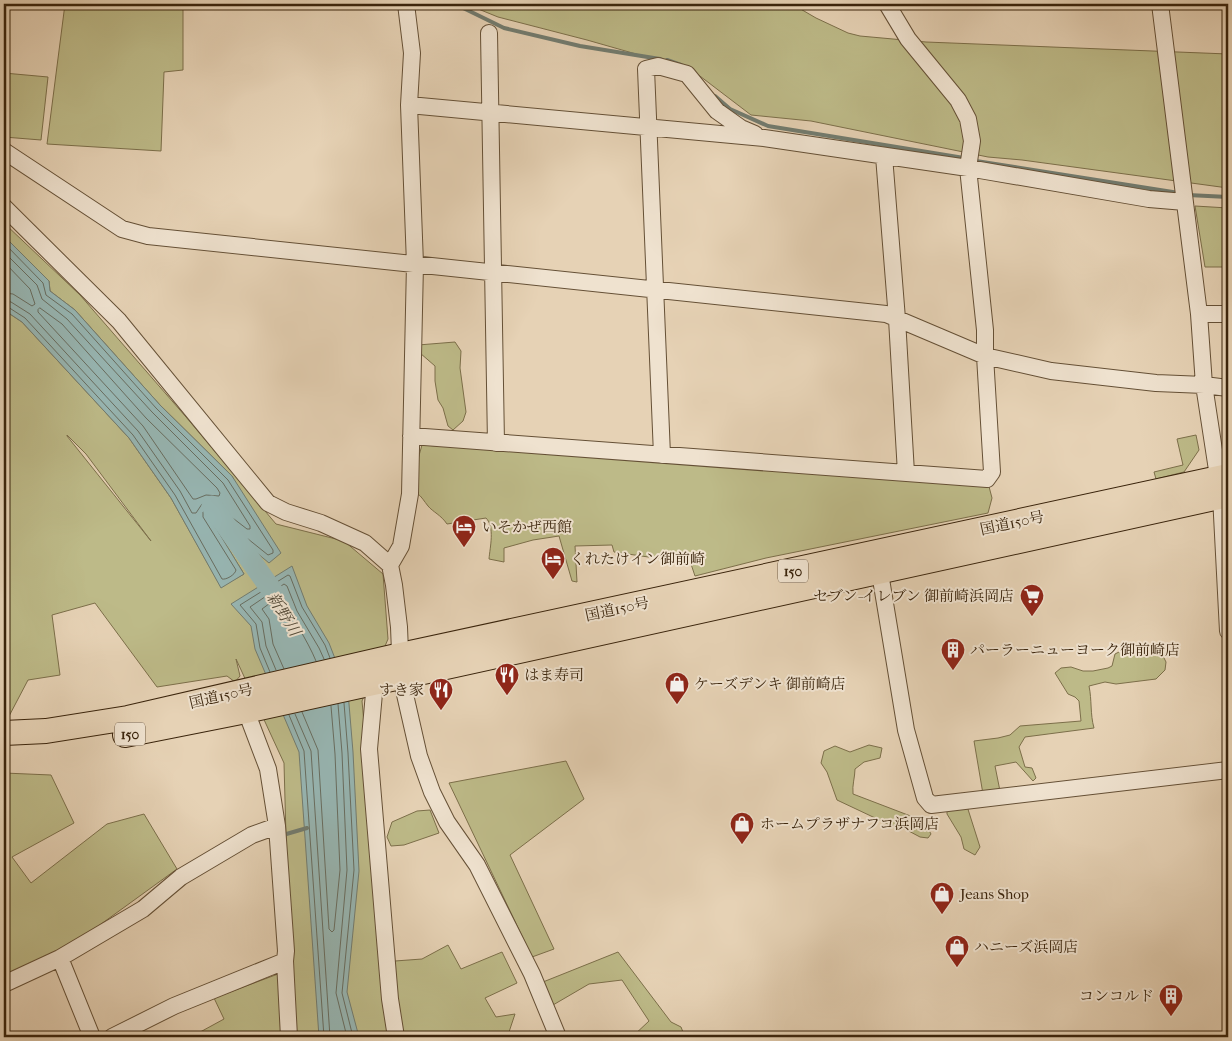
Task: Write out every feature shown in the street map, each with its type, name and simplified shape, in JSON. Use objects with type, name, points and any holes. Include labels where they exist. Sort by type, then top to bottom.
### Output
[{"type":"highway","name":"国道150号","points":[[4,748],[90,742],[365,678],[401,666],[1224,486]]},
{"type":"highway","name":"国道150号","points":[[4,733],[46,731],[251,703]]},
{"type":"street","points":[[390,565],[401,546],[410,494],[415,264],[409,105],[412,53],[406,4]]},
{"type":"street","points":[[411,436],[987,479],[992,472],[985,356],[986,330],[969,160],[972,141],[968,118],[958,100],[908,39],[887,4]]},
{"type":"street","points":[[1160,4],[1199,314],[1204,385],[1224,486],[1228,631]]},
{"type":"street","points":[[489,33],[496,443]]},
{"type":"street","points":[[662,455],[646,69],[658,66],[687,74],[716,111],[741,128],[764,138]]},
{"type":"street","points":[[409,105],[764,138],[884,156],[969,160],[1149,199],[1184,196]]},
{"type":"street","points":[[4,151],[122,228],[148,236],[886,314],[985,356],[1051,371],[1156,383],[1228,388]]},
{"type":"street","points":[[884,156],[897,319],[906,473]]},
{"type":"street","points":[[4,207],[119,321],[268,504],[321,523],[365,542],[390,565],[394,584],[401,666],[416,749],[432,792],[447,822],[477,865],[532,974],[558,1037]]},
{"type":"street","points":[[1199,314],[1228,314]]},
{"type":"street","points":[[878,562],[906,730],[925,798],[931,804],[1228,770]]},
{"type":"street","points":[[365,678],[369,749],[390,999],[396,1037]]},
{"type":"street","points":[[251,703],[268,769],[277,826],[286,951],[289,1037]]},
{"type":"street","points":[[4,984],[60,958],[143,909],[181,877],[252,835],[277,826]]},
{"type":"street","points":[[60,958],[92,1037]]},
{"type":"street","points":[[112,1037],[174,1006],[285,961]]},
{"type":"shaded area","points":[[65,4],[183,4],[183,70],[164,72],[161,151],[47,144]]},
{"type":"shaded area","points":[[466,4],[792,4],[816,18],[848,33],[860,36],[926,42],[1228,54],[1228,188],[988,157],[811,121],[751,115],[692,70],[498,17]]},
{"type":"shaded area","points":[[4,73],[48,77],[41,140],[4,137]]},
{"type":"shaded area","points":[[1195,206],[1228,208],[1228,267],[1205,267]]},
{"type":"shaded area","points":[[4,223],[80,295],[276,524],[344,541],[383,574],[388,639],[362,701],[370,788],[395,992],[395,961],[422,959],[448,945],[461,969],[502,952],[517,983],[485,998],[496,1017],[515,1014],[509,1037],[297,1037],[289,947],[284,763],[236,659],[240,676],[235,682],[227,676],[157,687],[95,603],[52,615],[60,675],[28,680],[7,720],[4,720],[4,310],[22,322],[129,438],[171,498],[221,587],[244,574],[204,509],[269,562],[232,476],[160,405],[75,310],[50,291],[49,281],[4,236]],"holes":[[[67,435],[86,454],[151,541]]]},
{"type":"shaded area","points":[[455,342],[461,351],[460,368],[466,412],[463,421],[453,430],[448,426],[443,408],[438,400],[435,366],[420,353],[418,345]]},
{"type":"shaded area","points":[[1196,435],[1199,450],[1184,472],[1156,479],[1154,472],[1183,465],[1177,439]]},
{"type":"shaded area","points":[[422,445],[987,479],[992,498],[988,513],[766,558],[695,576],[690,561],[614,552],[612,545],[575,546],[577,582],[572,581],[559,536],[533,540],[504,548],[504,562],[489,559],[491,532],[486,518],[447,524],[417,493],[416,466]]},
{"type":"shaded area","points":[[1125,649],[1147,649],[1162,654],[1166,662],[1165,670],[1156,679],[1116,684],[1105,682],[1089,686],[1094,728],[1025,737],[1019,747],[1025,767],[1032,768],[1036,778],[1033,781],[1016,762],[995,766],[1000,791],[983,794],[974,741],[1010,735],[1020,726],[1081,721],[1079,701],[1068,694],[1055,673],[1061,668],[1071,667],[1083,671],[1108,668],[1112,666],[1115,654]]},
{"type":"shaded area","points":[[869,745],[882,748],[880,758],[864,762],[855,769],[853,794],[921,820],[931,834],[928,838],[920,837],[905,829],[890,825],[837,800],[827,772],[821,763],[824,751],[835,746],[850,752]]},
{"type":"shaded area","points":[[566,761],[584,799],[510,855],[554,949],[532,957],[449,783]]},
{"type":"shaded area","points":[[4,773],[51,775],[74,823],[12,857],[31,883],[107,824],[144,814],[177,869],[68,948],[4,976]]},
{"type":"shaded area","points":[[966,803],[980,847],[975,855],[964,849],[961,837],[947,814],[947,808]]},
{"type":"shaded area","points":[[430,810],[439,833],[404,845],[391,846],[387,837],[392,822],[417,811]]},
{"type":"shaded area","points":[[618,952],[671,1022],[681,1027],[685,1037],[632,1037],[649,1021],[622,980],[589,984],[553,1005],[543,982]]},
{"type":"shaded area","points":[[278,974],[283,1037],[191,1037],[224,1019],[214,998]]},
{"type":"water","points":[[4,236],[49,281],[50,291],[75,310],[160,405],[232,476],[281,553],[269,563],[205,510],[244,574],[221,588],[171,498],[129,438],[22,322],[4,310]]},
{"type":"water","points":[[292,566],[307,606],[329,643],[348,692],[359,871],[347,992],[359,1037],[319,1037],[299,752],[255,649],[251,626],[231,604]]},
{"type":"waterway","points":[[455,4],[504,28],[580,46],[660,59]]},
{"type":"waterway","points":[[667,60],[681,65]]},
{"type":"waterway","points":[[715,96],[730,109],[768,126],[964,158]]},
{"type":"waterway","points":[[976,161],[1179,193]]},
{"type":"waterway","points":[[1188,195],[1228,197]]},
{"type":"waterway","name":"新野川","points":[[212,506],[283,606]]},
{"type":"waterway","points":[[283,835],[307,828]]},
{"type":"place","name":"いそかぜ西館","points":[[464,548]]},
{"type":"place","name":"くれたけイン御前崎","points":[[553,580]]},
{"type":"place","name":"セブン-イレブン 御前崎浜岡店","points":[[1032,617]]},
{"type":"place","name":"パーラーニューヨーク御前崎店","points":[[953,671]]},
{"type":"place","name":"はま寿司","points":[[507,696]]},
{"type":"place","name":"ケーズデンキ 御前崎店","points":[[677,705]]},
{"type":"place","name":"すき家","points":[[441,711]]},
{"type":"place","name":"ホームプラザナフコ浜岡店","points":[[742,845]]},
{"type":"place","name":"Jeans Shop","points":[[942,915]]},
{"type":"place","name":"ハニーズ浜岡店","points":[[957,968]]},
{"type":"place","name":"コンコルド","points":[[1171,1017]]}]
